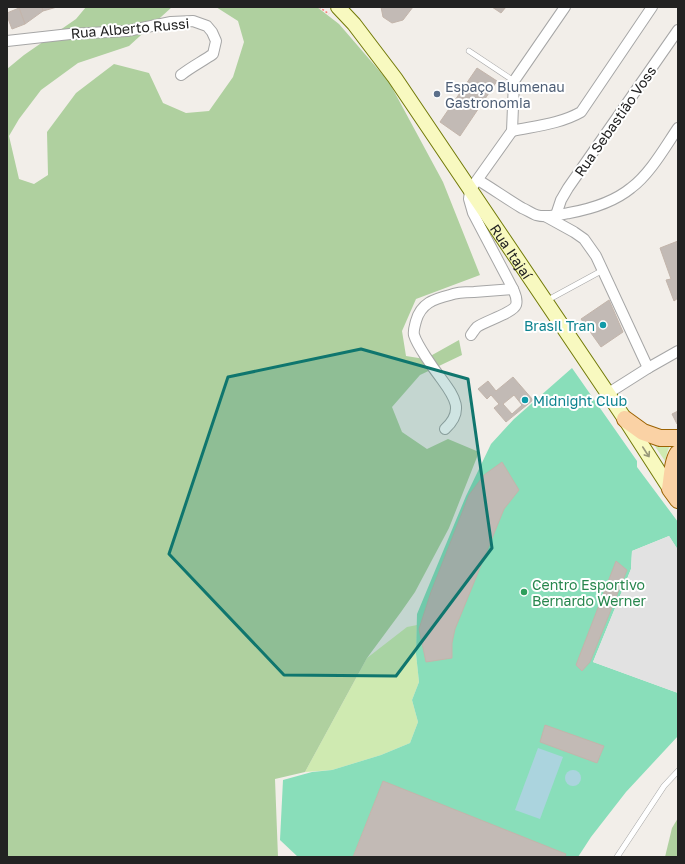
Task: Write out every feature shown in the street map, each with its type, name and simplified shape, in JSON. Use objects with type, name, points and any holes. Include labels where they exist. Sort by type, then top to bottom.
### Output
[{"type":"main road","name":"Rua Itajaí","points":[[338,7],[354,24],[474,185],[545,301],[625,419],[674,495]]},
{"type":"main road","points":[[625,419],[643,432],[660,438],[678,438]]},
{"type":"main road","points":[[674,495],[674,466],[678,453]]},
{"type":"street","points":[[471,335],[476,328],[484,323],[512,310],[516,305],[517,298],[473,213],[469,199],[474,185],[512,132],[514,81],[565,7]]},
{"type":"street","points":[[512,132],[563,120],[581,112],[652,7]]},
{"type":"street","name":"Rua Alberto Russi","points":[[7,41],[70,34],[127,31],[171,22],[193,21],[207,26],[212,32],[216,41],[214,54],[191,67],[181,75]]},
{"type":"street","name":"Rua Sebastião Voss","points":[[556,215],[561,200],[568,188],[678,30]]},
{"type":"street","points":[[474,185],[504,197],[536,215],[556,215],[579,211],[599,205],[632,188],[644,176],[678,128]]},
{"type":"street","points":[[545,216],[584,239],[596,256],[648,368]]},
{"type":"street","points":[[445,429],[451,423],[456,413],[455,401],[449,389],[416,341],[414,334],[417,318],[426,303],[452,294],[513,289]]},
{"type":"street","points":[[607,394],[678,351]]},
{"type":"lane","points":[[469,51],[514,81]]},
{"type":"lane","points":[[545,301],[603,270]]},
{"type":"lane","points":[[617,857],[664,786],[678,771]]},
{"type":"highlighted area","points":[[361,349],[468,379],[492,548],[396,676],[284,675],[169,554],[228,377]]},
{"type":"green space","points":[[86,7],[172,7],[129,46],[78,63],[41,90],[19,119],[9,136],[19,179],[34,184],[48,175],[47,132],[76,93],[114,64],[149,73],[163,103],[186,113],[209,111],[233,77],[244,42],[238,21],[216,7],[317,7],[339,24],[389,82],[443,182],[480,275],[416,299],[402,331],[406,356],[425,359],[459,340],[462,355],[420,375],[392,407],[402,432],[427,449],[448,439],[479,452],[449,528],[415,592],[367,658],[305,772],[275,779],[278,857],[7,857],[7,69],[24,55],[76,19]]},
{"type":"green space","name":"Centro Esportivo Bernardo Werner","points":[[572,368],[637,461],[637,467],[678,522],[678,550],[669,536],[632,551],[631,569],[593,662],[678,693],[678,736],[626,792],[591,837],[578,857],[565,857],[383,782],[353,857],[298,857],[280,840],[283,780],[312,772],[332,770],[381,755],[410,743],[418,722],[412,700],[419,682],[416,654],[417,614],[466,496],[491,444],[514,419]]},
{"type":"green space","points":[[650,439],[672,442],[665,461]]},
{"type":"green space","points":[[417,625],[416,654],[419,682],[412,700],[418,722],[410,743],[381,755],[332,770],[305,772],[367,658],[407,627]]},
{"type":"green space","points":[[678,818],[678,857],[665,857],[672,828]]},
{"type":"shaded area","points":[[669,536],[678,550],[678,693],[593,662],[631,569],[632,551]]},
{"type":"water","points":[[538,748],[563,757],[540,819],[515,810]]},
{"type":"water","points":[[573,770],[580,775],[581,778],[576,785],[573,786],[566,781],[565,778],[570,771]]},
{"type":"building","points":[[42,7],[43,11],[25,24],[19,8]]},
{"type":"building","points":[[42,7],[57,7],[43,11]]},
{"type":"building","points":[[381,7],[413,7],[403,20],[392,23],[383,17]]},
{"type":"building","points":[[492,7],[506,7],[501,13]]},
{"type":"building","points":[[19,8],[25,24],[12,29],[7,13]]},
{"type":"building","points":[[477,68],[497,81],[460,136],[440,122]]},
{"type":"building","points":[[678,241],[678,298],[674,301],[666,280],[671,279],[660,248]]},
{"type":"building","name":"Brasil Tran","points":[[609,300],[623,332],[601,347],[581,319]]},
{"type":"building","name":"Midnight Club","points":[[513,377],[533,400],[506,422],[494,408],[499,404],[491,395],[487,399],[478,389],[488,381],[496,391]],"holes":[[[514,395],[522,405],[512,414],[503,404]]]},
{"type":"building","points":[[678,411],[678,423],[677,424],[672,414]]},
{"type":"building","points":[[502,462],[519,490],[504,509],[455,629],[452,643],[452,658],[426,662],[419,629],[431,592],[469,495],[484,475]]},
{"type":"building","points":[[616,561],[627,570],[590,662],[582,671],[576,665]]},
{"type":"building","points":[[545,725],[604,746],[597,763],[540,742]]},
{"type":"building","points":[[383,781],[566,854],[565,857],[353,857]]},
{"type":"place","name":"Espaço Blumenau Gastronomia","points":[[437,94]]},
{"type":"place","name":"Brasil Tran","points":[[603,325]]},
{"type":"place","name":"Midnight Club","points":[[525,400]]},
{"type":"place","name":"Centro Esportivo Bernardo Werner","points":[[524,592]]}]
